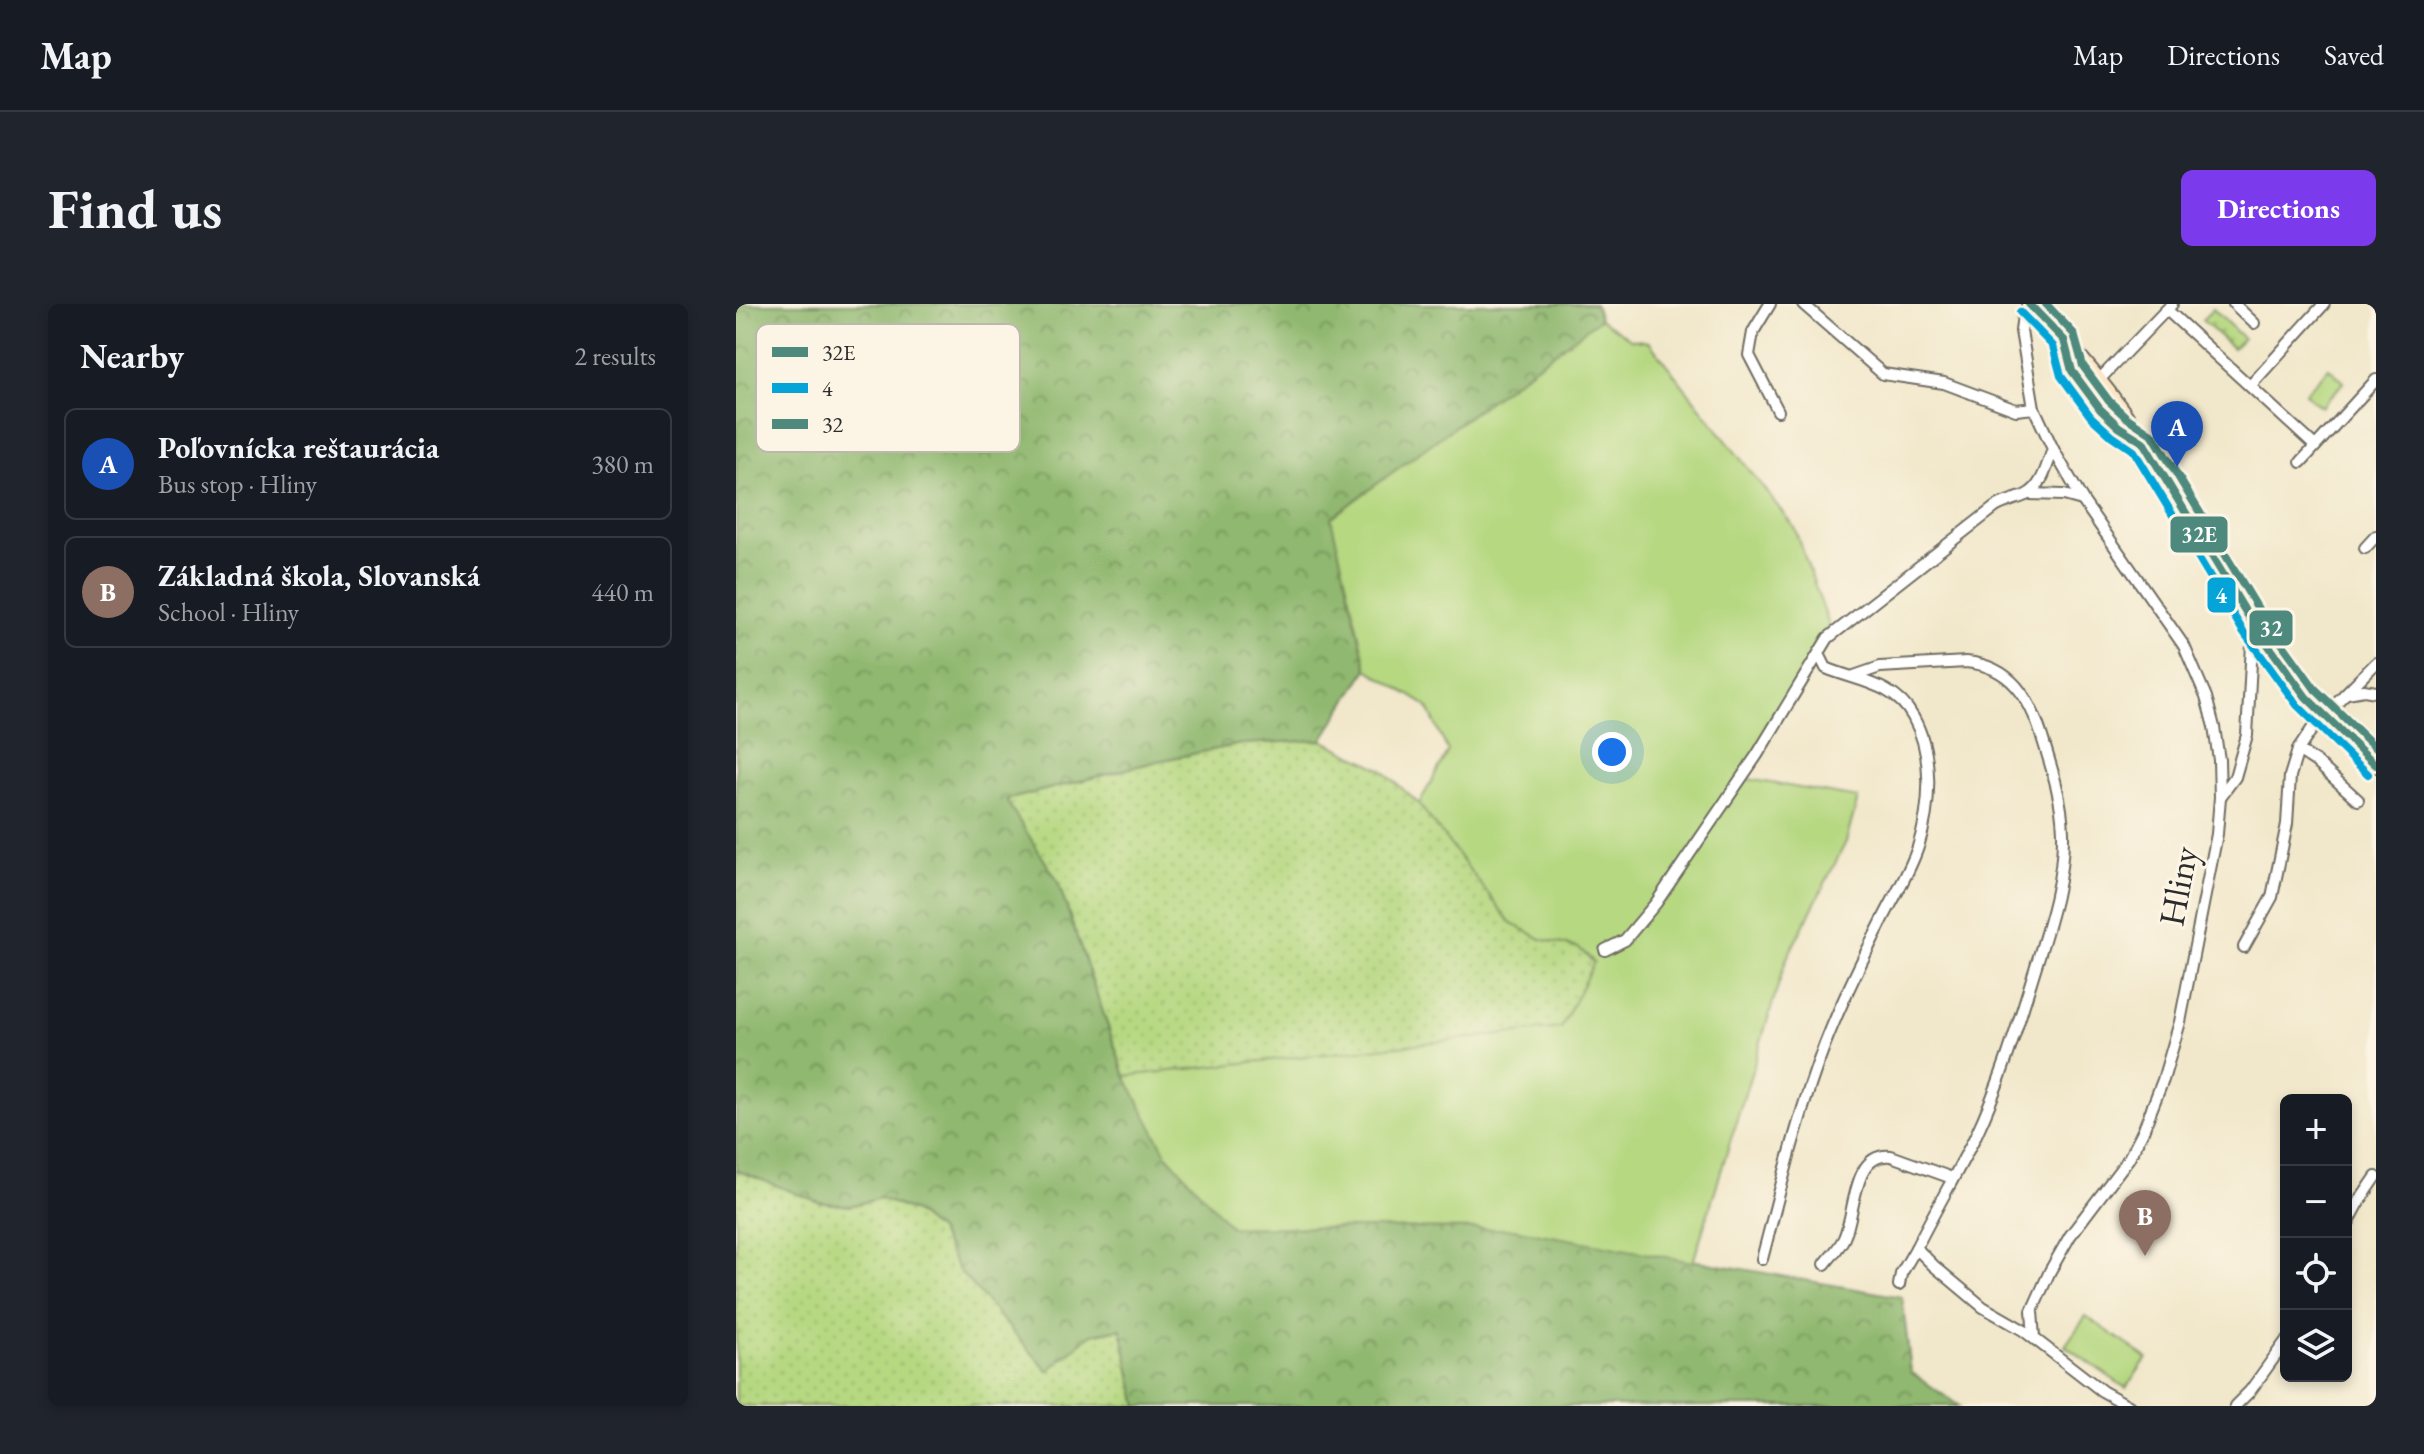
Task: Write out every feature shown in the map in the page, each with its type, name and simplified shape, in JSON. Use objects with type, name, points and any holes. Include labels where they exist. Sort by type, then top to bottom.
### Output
[{"type":"main road","points":[[2030,305],[2099,380],[2154,458],[2253,624],[2306,697],[2376,765]]},
{"type":"street","points":[[1770,304],[1753,332],[1749,355],[1778,411]]},
{"type":"street","points":[[1803,304],[1883,374],[1944,383],[2016,410],[2034,408]]},
{"type":"street","points":[[2234,304],[2254,323]]},
{"type":"street","points":[[2250,386],[2324,304]]},
{"type":"street","name":"Hliny","points":[[2030,305],[2023,314],[2021,331],[2034,408],[2083,501],[2170,623],[2191,661],[2214,727],[2220,797],[2217,834],[2180,1022],[2163,1080],[2129,1158],[2070,1236],[2050,1271],[2032,1311],[2034,1338]]},
{"type":"street","points":[[2099,380],[2169,307],[2315,446]]},
{"type":"street","points":[[2301,462],[2376,380]]},
{"type":"street","points":[[2029,494],[2045,473],[2053,449]]},
{"type":"street","points":[[1605,950],[1625,940],[1656,903],[1757,755],[1832,634],[1994,508],[2009,500],[2029,494],[2064,495],[2083,501]]},
{"type":"street","points":[[2365,548],[2376,536]]},
{"type":"street","points":[[2220,797],[2235,777],[2247,735],[2253,624]]},
{"type":"street","points":[[1762,1259],[1800,1118],[1820,1058],[1911,863],[1925,814],[1926,761],[1922,736],[1914,718],[1888,692],[1854,676],[1826,668],[1819,654]]},
{"type":"street","points":[[1854,676],[1880,667],[1966,662],[2008,676],[2026,697],[2035,715],[2060,801],[2063,834],[2062,864],[2052,915],[1997,1082],[1975,1135],[1901,1274],[1899,1285]]},
{"type":"street","points":[[2244,947],[2272,897],[2287,824],[2290,776],[2298,750],[2323,715],[2376,663]]},
{"type":"street","points":[[2347,693],[2364,690],[2376,692]]},
{"type":"street","points":[[2298,750],[2315,761],[2358,800]]},
{"type":"street","points":[[1825,1264],[1844,1239],[1862,1174],[1873,1159],[1881,1155],[1891,1156],[1952,1178]]},
{"type":"street","points":[[2352,1216],[2376,1177]]},
{"type":"street","points":[[1916,1248],[1965,1293],[2034,1338],[2102,1391],[2129,1406]]},
{"type":"street","points":[[2235,1406],[2250,1391],[2280,1349]]},
{"type":"green space","points":[[736,304],[1595,304],[1600,319],[1331,518],[1367,669],[1322,740],[1241,744],[1158,761],[1006,800],[1057,880],[1125,1076],[1167,1155],[1231,1227],[1514,1229],[1902,1297],[1911,1372],[1959,1406],[1138,1406],[1121,1329],[1092,1334],[1048,1371],[960,1272],[938,1231],[915,1212],[880,1198],[850,1206],[819,1202],[736,1170]]},
{"type":"green space","points":[[2213,309],[2243,338],[2233,348],[2202,320]]},
{"type":"green space","points":[[1600,319],[1631,339],[1649,342],[1794,527],[1829,625],[1742,778],[1858,798],[1846,842],[1786,960],[1693,1262],[1514,1229],[1231,1227],[1167,1155],[1125,1076],[1561,1028],[1594,962],[1579,948],[1541,939],[1510,922],[1419,804],[1448,751],[1427,706],[1367,669],[1331,518]]},
{"type":"green space","points":[[2329,368],[2344,382],[2321,407],[2305,393]]},
{"type":"green space","points":[[1322,740],[1381,769],[1419,804],[1510,922],[1541,939],[1579,948],[1594,963],[1561,1029],[1125,1076],[1057,880],[1005,800],[1158,761],[1241,744]]},
{"type":"green space","points":[[736,1170],[819,1202],[850,1206],[880,1198],[914,1212],[938,1231],[960,1272],[1092,1334],[1121,1329],[1138,1406],[736,1406]]},
{"type":"green space","points":[[2086,1316],[2147,1358],[2126,1388],[2065,1346]]},
{"type":"transit line","name":"32E","points":[[2029,304],[2064,340],[2072,371],[2100,409],[2119,427],[2143,442],[2253,624],[2306,697],[2376,765]]},
{"type":"transit line","name":"32","points":[[2046,304],[2074,334],[2083,366],[2109,401],[2153,435],[2263,617],[2315,689],[2376,748]]},
{"type":"transit line","name":"4","points":[[2020,312],[2053,346],[2061,376],[2091,417],[2134,451],[2243,631],[2297,705],[2368,774]]},
{"type":"place","name":"Poľovnícka reštaurácia","points":[[2177,467]]},
{"type":"place","name":"Základná škola, Slovanská","points":[[2145,1256]]}]
